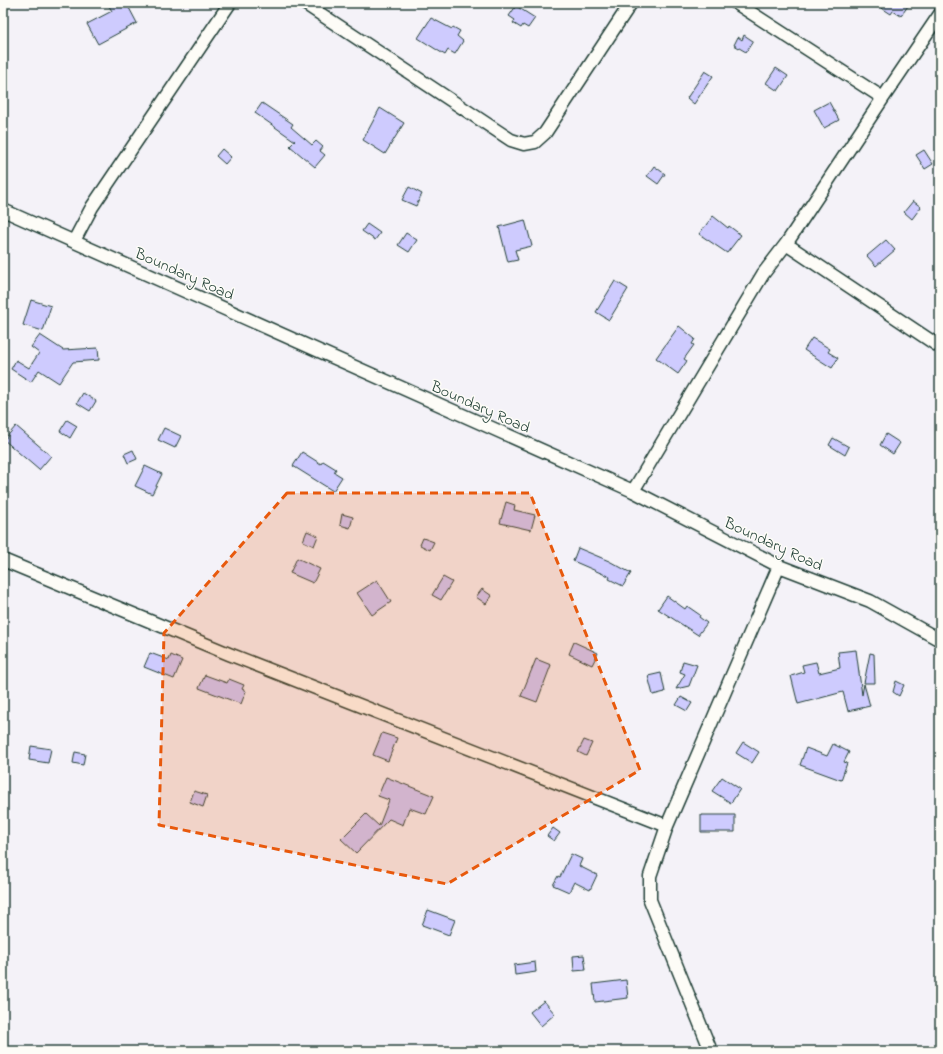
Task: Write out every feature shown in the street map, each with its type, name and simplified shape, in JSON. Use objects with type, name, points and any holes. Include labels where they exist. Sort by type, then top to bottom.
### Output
[{"type":"street","points":[[74,241],[92,207],[230,3]]},
{"type":"street","points":[[304,3],[473,116],[511,140],[524,144],[535,142],[545,133],[631,3]]},
{"type":"street","points":[[736,3],[883,98]]},
{"type":"street","points":[[633,492],[763,274],[786,244],[940,14]]},
{"type":"street","name":"Boundary Road","points":[[3,210],[633,492],[779,566],[870,601],[940,640]]},
{"type":"street","points":[[786,244],[940,347]]},
{"type":"street","points":[[3,560],[229,654],[667,826]]},
{"type":"street","points":[[711,1051],[650,900],[650,876],[667,826],[779,566]]},
{"type":"highlighted area","points":[[287,493],[530,493],[640,770],[447,884],[159,825],[164,633]]},
{"type":"building","points":[[107,3],[121,3],[122,6],[127,4],[137,23],[98,44],[87,24],[112,11]]},
{"type":"building","points":[[874,3],[910,3],[901,16],[893,11],[891,14]]},
{"type":"building","points":[[516,6],[535,18],[528,28],[523,25],[521,28],[513,23],[515,20],[509,16]]},
{"type":"building","points":[[431,18],[452,29],[453,27],[460,31],[457,36],[463,41],[455,54],[448,50],[445,55],[418,38]]},
{"type":"building","points":[[744,35],[753,41],[746,52],[734,45],[738,37],[742,40]]},
{"type":"building","points":[[776,68],[788,76],[778,91],[766,83]]},
{"type":"building","points":[[705,71],[713,76],[694,104],[687,98]]},
{"type":"building","points":[[829,102],[839,120],[824,128],[814,110]]},
{"type":"building","points":[[262,103],[293,124],[291,127],[312,145],[316,141],[323,147],[320,151],[325,155],[315,167],[290,146],[295,141],[255,113]]},
{"type":"building","points":[[380,108],[404,123],[385,154],[363,140]]},
{"type":"building","points":[[222,149],[231,157],[225,164],[216,156]]},
{"type":"building","points":[[924,150],[933,164],[925,169],[916,155]]},
{"type":"building","points":[[654,166],[665,174],[658,184],[647,176]]},
{"type":"building","points":[[409,187],[422,194],[416,206],[402,200]]},
{"type":"building","points":[[913,201],[921,207],[912,219],[904,212]]},
{"type":"building","points":[[713,216],[728,228],[729,226],[741,235],[727,253],[699,234]]},
{"type":"building","points":[[525,220],[532,246],[515,250],[518,260],[508,262],[499,227]]},
{"type":"building","points":[[367,224],[380,233],[375,240],[362,231]]},
{"type":"building","points":[[406,233],[417,240],[409,252],[398,245]]},
{"type":"building","points":[[886,240],[895,250],[876,266],[867,256]]},
{"type":"building","points":[[615,281],[628,289],[609,320],[596,312]]},
{"type":"building","points":[[31,300],[51,306],[43,331],[23,325]]},
{"type":"building","points":[[679,326],[695,339],[692,344],[694,345],[684,359],[687,361],[678,374],[656,358]]},
{"type":"building","points":[[40,335],[63,350],[98,348],[99,360],[73,362],[59,383],[39,370],[31,382],[11,369],[16,360],[29,368],[39,353],[31,347]]},
{"type":"building","points":[[812,338],[830,349],[828,352],[838,358],[832,368],[804,350]]},
{"type":"building","points":[[83,393],[96,401],[90,411],[77,403]]},
{"type":"building","points":[[67,420],[77,426],[70,438],[60,431]]},
{"type":"building","points":[[16,426],[51,456],[39,470],[4,440]]},
{"type":"building","points":[[164,428],[181,436],[175,448],[158,440]]},
{"type":"building","points":[[886,434],[900,443],[893,454],[880,445]]},
{"type":"building","points":[[833,438],[849,447],[845,455],[829,445]]},
{"type":"building","points":[[133,450],[137,459],[128,463],[124,454]]},
{"type":"building","points":[[302,452],[321,464],[323,461],[336,469],[334,472],[342,477],[333,491],[293,466]]},
{"type":"building","points":[[145,466],[162,474],[152,494],[135,486]]},
{"type":"building","points":[[506,502],[515,505],[514,510],[535,515],[531,530],[500,523]]},
{"type":"building","points":[[342,514],[353,517],[350,528],[340,525]]},
{"type":"building","points":[[307,531],[318,536],[314,546],[303,541]]},
{"type":"building","points":[[423,538],[434,542],[430,550],[420,545]]},
{"type":"building","points":[[578,548],[609,561],[631,573],[623,586],[609,579],[610,577],[573,561]]},
{"type":"building","points":[[297,558],[320,569],[313,583],[290,573]]},
{"type":"building","points":[[443,577],[452,582],[441,600],[432,595]]},
{"type":"building","points":[[377,580],[391,602],[372,615],[357,593]]},
{"type":"building","points":[[482,589],[492,596],[486,604],[476,597]]},
{"type":"building","points":[[667,596],[685,609],[687,606],[700,615],[699,617],[707,623],[698,635],[658,609]]},
{"type":"building","points":[[574,642],[598,653],[592,665],[569,654]]},
{"type":"building","points":[[856,650],[862,695],[864,684],[870,706],[848,711],[843,692],[798,704],[791,676],[804,672],[802,665],[816,662],[819,673],[840,668],[838,652]]},
{"type":"building","points":[[150,653],[169,660],[171,655],[182,660],[174,679],[144,667]]},
{"type":"building","points":[[870,653],[874,654],[875,683],[864,683]]},
{"type":"building","points":[[536,659],[551,665],[537,702],[521,696]]},
{"type":"building","points":[[683,661],[697,665],[689,686],[676,689],[685,674],[680,672]]},
{"type":"building","points":[[661,673],[665,692],[653,695],[648,676]]},
{"type":"building","points":[[205,675],[227,683],[229,679],[244,685],[242,689],[246,691],[241,704],[199,688]]},
{"type":"building","points":[[896,681],[904,685],[899,696],[893,692]]},
{"type":"building","points":[[681,697],[692,703],[687,711],[676,705]]},
{"type":"building","points":[[382,733],[397,738],[388,761],[373,755]]},
{"type":"building","points":[[584,740],[592,743],[586,756],[578,752]]},
{"type":"building","points":[[743,742],[759,752],[752,763],[736,753]]},
{"type":"building","points":[[833,744],[849,752],[844,762],[847,763],[841,780],[800,765],[806,748],[827,756]]},
{"type":"building","points":[[31,746],[51,749],[48,763],[29,760]]},
{"type":"building","points":[[75,752],[85,754],[83,765],[73,763]]},
{"type":"building","points":[[386,777],[434,796],[426,814],[409,808],[403,825],[389,819],[356,853],[341,839],[366,814],[379,826],[389,800],[378,796]]},
{"type":"building","points":[[722,777],[740,789],[731,803],[712,791]]},
{"type":"building","points":[[194,791],[207,795],[203,807],[190,802]]},
{"type":"building","points":[[701,815],[735,815],[735,832],[701,832]]},
{"type":"building","points":[[553,828],[560,833],[554,841],[547,836]]},
{"type":"building","points":[[571,854],[582,859],[579,866],[597,875],[590,890],[574,882],[569,892],[553,885],[558,876],[560,877]]},
{"type":"building","points":[[428,910],[455,920],[449,935],[422,925]]},
{"type":"building","points":[[584,955],[586,970],[574,971],[573,956]]},
{"type":"building","points":[[535,962],[536,972],[515,975],[514,965]]},
{"type":"building","points":[[626,980],[628,998],[595,1002],[593,984]]},
{"type":"building","points":[[544,1001],[555,1014],[541,1026],[530,1012]]}]
